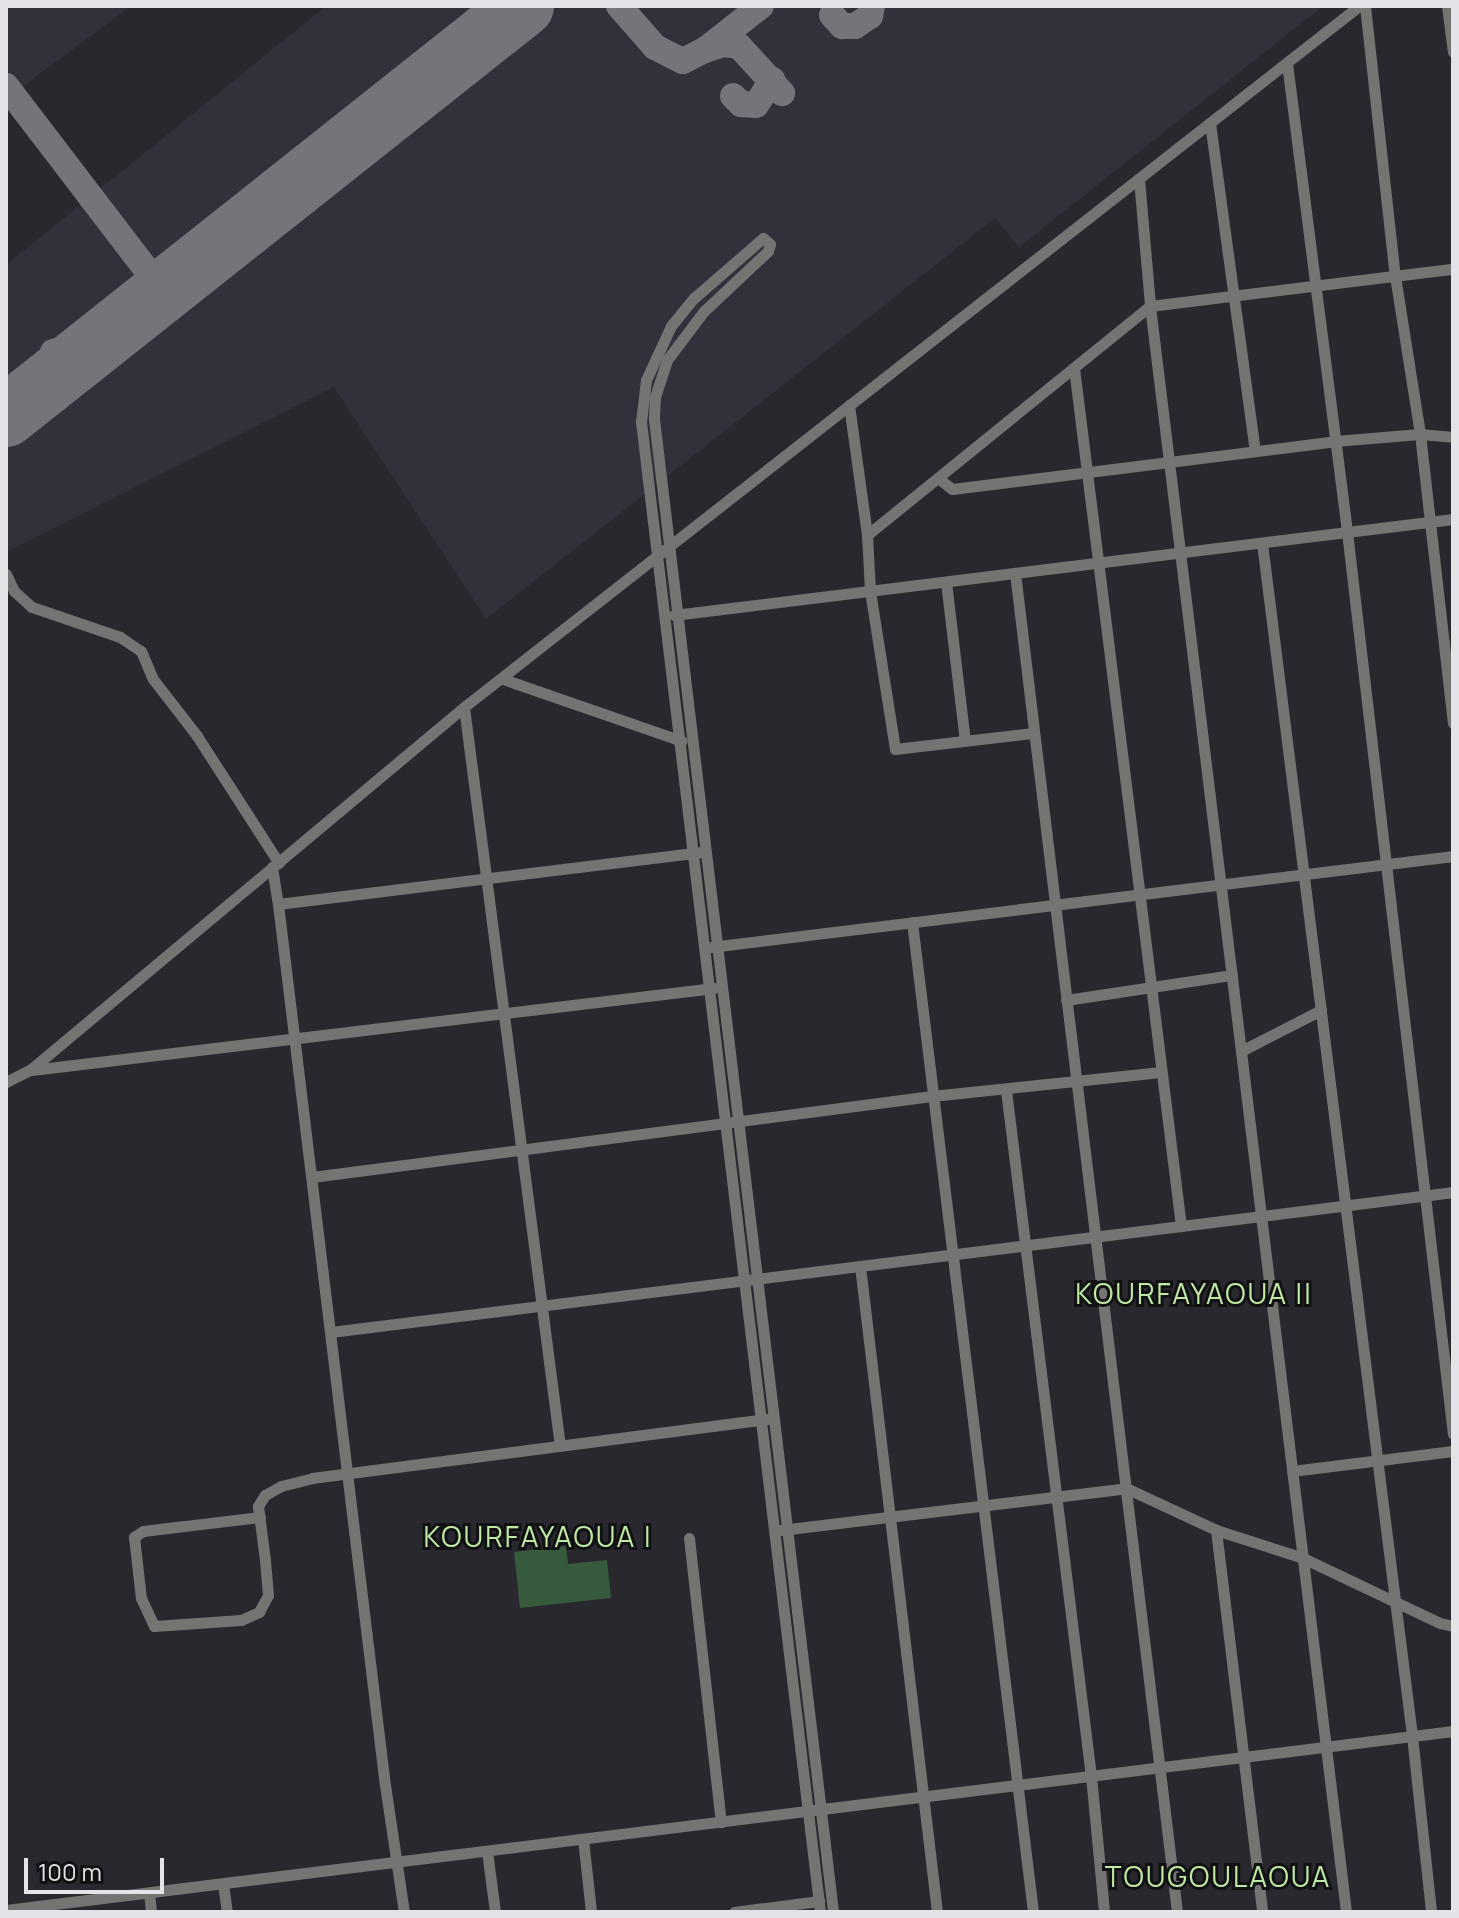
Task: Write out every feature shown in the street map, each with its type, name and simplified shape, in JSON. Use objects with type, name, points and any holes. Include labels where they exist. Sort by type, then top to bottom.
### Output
[{"type":"street","points":[[6,1082],[30,1070],[464,707],[1359,6]]},
{"type":"street","points":[[1365,6],[1395,276],[1420,434],[1453,723]]},
{"type":"street","points":[[1447,6],[1453,52]]},
{"type":"street","points":[[1287,63],[1347,532],[1453,1434]]},
{"type":"street","points":[[1210,123],[1255,451]]},
{"type":"street","points":[[1139,179],[1150,306],[1346,1912]]},
{"type":"street","points":[[716,988],[719,946],[709,851],[654,419],[660,379],[684,333],[768,251],[766,239],[759,239],[694,298],[671,326],[646,380],[641,422],[705,948],[716,988],[768,1419],[814,1810],[820,1906],[734,1912]]},
{"type":"street","points":[[867,535],[1150,306],[1453,269]]},
{"type":"street","points":[[1074,368],[1181,1226]]},
{"type":"street","points":[[849,405],[867,535],[870,591],[895,749],[1034,733]]},
{"type":"street","points":[[938,478],[952,489],[1335,441],[1420,434],[1453,437]]},
{"type":"street","points":[[665,616],[1453,519]]},
{"type":"street","points":[[1262,543],[1396,1603],[1431,1912]]},
{"type":"street","points":[[1015,573],[1177,1912]]},
{"type":"street","points":[[6,574],[14,591],[32,607],[120,637],[141,651],[153,679],[197,736],[275,865],[385,1785],[404,1912]]},
{"type":"street","points":[[946,582],[965,741]]},
{"type":"street","points":[[503,679],[694,745]]},
{"type":"street","points":[[464,707],[560,1446]]},
{"type":"street","points":[[278,904],[709,851]]},
{"type":"street","points":[[705,948],[1453,856]]},
{"type":"street","points":[[912,922],[1020,1785],[1033,1912]]},
{"type":"street","points":[[1066,1000],[1232,975]]},
{"type":"street","points":[[30,1070],[716,988]]},
{"type":"street","points":[[1241,1051],[1321,1010]]},
{"type":"street","points":[[312,1177],[932,1096],[1161,1072]]},
{"type":"street","points":[[1006,1090],[1091,1776],[1104,1912]]},
{"type":"street","points":[[331,1332],[1453,1192]]},
{"type":"street","points":[[860,1266],[937,1912]]},
{"type":"street","points":[[260,1517],[245,1519],[230,1521],[143,1531],[134,1537],[141,1598],[154,1626],[241,1620],[259,1612],[268,1595],[262,1533],[260,1520],[258,1506],[265,1495],[281,1486],[312,1478],[349,1476],[768,1419]]},
{"type":"street","points":[[1292,1471],[1453,1451]]},
{"type":"street","points":[[781,1530],[1056,1499],[1126,1488],[1216,1530],[1303,1558],[1396,1603],[1453,1626]]},
{"type":"street","points":[[1216,1530],[1262,1912]]},
{"type":"street","points":[[689,1538],[721,1822]]},
{"type":"street","points":[[6,1910],[68,1907],[149,1893],[1453,1731]]},
{"type":"street","points":[[814,1810],[833,1912]]},
{"type":"street","points":[[583,1839],[591,1912]]},
{"type":"street","points":[[487,1851],[495,1912]]},
{"type":"street","points":[[223,1884],[227,1912]]},
{"type":"street","points":[[149,1893],[151,1912]]},
{"type":"shaded area","points":[[6,6],[131,6],[6,99]]},
{"type":"shaded area","points":[[326,6],[1323,6],[1019,247],[995,218],[486,619],[334,387],[6,552],[6,265]]},
{"type":"green space","points":[[566,1546],[568,1564],[607,1560],[611,1598],[520,1608],[514,1552]]},
{"type":"taxiway","points":[[619,6],[655,47],[683,61],[705,50],[761,6]]},
{"type":"taxiway","points":[[832,15],[842,26],[855,26],[870,16],[872,6]]},
{"type":"taxiway","points":[[705,50],[724,44],[739,46],[782,93]]},
{"type":"taxiway","points":[[733,96],[741,104],[756,105],[772,80]]},
{"type":"taxiway","points":[[6,86],[162,290]]},
{"type":"taxiway","points":[[53,352],[96,339],[112,329]]},
{"type":"taxiway","points":[[57,398],[78,359]]},
{"type":"runway","points":[[6,416],[523,6]]},
{"type":"district","name":"KOURFAYAOUA II","points":[[1194,1293]]},
{"type":"district","name":"KOURFAYAOUA I","points":[[538,1536]]},
{"type":"district","name":"TOUGOULAOUA","points":[[1218,1876]]}]
